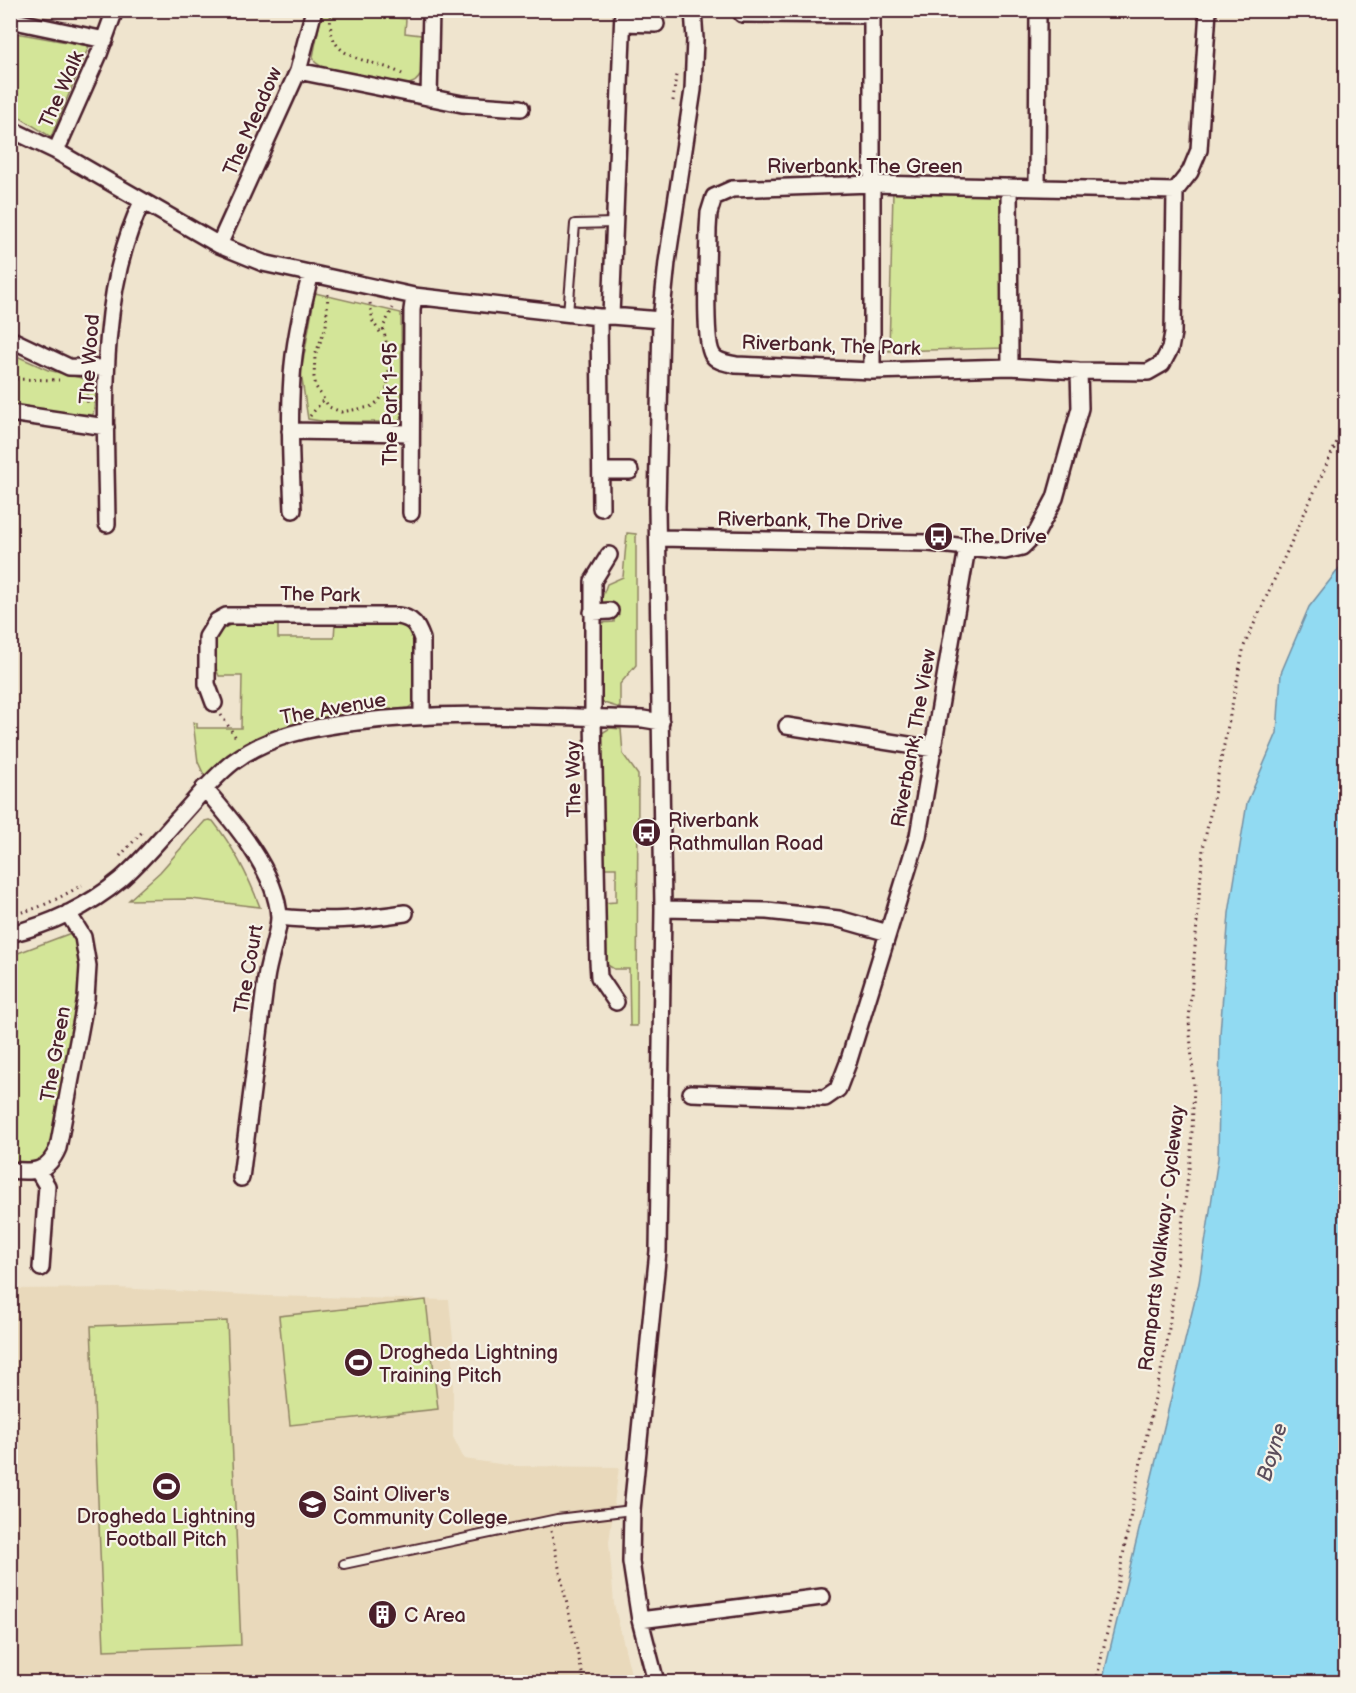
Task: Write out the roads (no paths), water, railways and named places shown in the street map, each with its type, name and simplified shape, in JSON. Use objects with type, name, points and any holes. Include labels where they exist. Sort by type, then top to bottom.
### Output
[{"type":"street","name":"The Walk","points":[[56,151],[105,40],[115,10]]},
{"type":"street","name":"The Meadow","points":[[219,245],[298,71],[314,10]]},
{"type":"street","points":[[425,97],[431,10]]},
{"type":"street","points":[[656,1683],[640,1620],[631,1562],[632,1510],[658,1251],[663,909],[657,471],[661,320],[667,262],[693,90],[696,39],[693,10]]},
{"type":"street","points":[[1036,188],[1038,10]]},
{"type":"street","points":[[1175,191],[1190,172],[1199,150],[1208,10]]},
{"type":"street","points":[[742,14],[766,12],[872,13],[872,371]]},
{"type":"street","points":[[601,508],[605,317],[614,223],[623,17],[656,24]]},
{"type":"street","points":[[10,20],[105,40]]},
{"type":"street","points":[[298,71],[468,105],[521,108]]},
{"type":"street","points":[[10,129],[56,151],[219,245],[263,263],[414,296],[568,314],[661,320]]},
{"type":"street","name":"Riverbank, The Green","points":[[722,193],[732,189],[872,184],[1175,191]]},
{"type":"street","points":[[1009,188],[1010,367]]},
{"type":"street","name":"Riverbank, The Park","points":[[722,193],[714,197],[709,213],[708,342],[712,355],[719,361],[736,364],[872,371],[1010,367],[1148,372],[1162,364],[1170,349],[1173,333],[1175,191]]},
{"type":"street","name":"The Wood","points":[[107,524],[98,426],[122,254],[132,221],[142,202]]},
{"type":"street","points":[[293,510],[290,431],[293,364],[299,321],[310,273]]},
{"type":"street","name":"The Park 1-95","points":[[411,513],[414,296]]},
{"type":"street","points":[[10,339],[69,367],[105,368]]},
{"type":"street","name":"Riverbank, The Drive","points":[[658,538],[929,543],[1005,551],[1022,547],[1037,532],[1055,498],[1080,408],[1079,371]]},
{"type":"street","points":[[10,413],[98,426]]},
{"type":"street","points":[[290,431],[411,433]]},
{"type":"street","points":[[601,471],[630,471]]},
{"type":"street","name":"Riverbank, The View","points":[[691,1093],[825,1098],[837,1089],[848,1063],[918,836],[967,548]]},
{"type":"street","name":"The Way","points":[[609,555],[593,581],[593,718],[599,977],[616,1002]]},
{"type":"street","points":[[592,612],[610,611]]},
{"type":"street","name":"The Park","points":[[214,703],[207,684],[207,637],[216,621],[226,616],[398,616],[412,620],[418,627],[422,639],[422,715]]},
{"type":"street","name":"The Avenue","points":[[10,934],[68,913],[119,881],[204,788],[246,753],[267,742],[299,732],[350,723],[422,715],[472,714],[661,722]]},
{"type":"street","points":[[788,726],[934,749]]},
{"type":"street","name":"The Court","points":[[204,788],[236,825],[255,854],[269,884],[279,918],[266,980],[240,1178]]},
{"type":"street","points":[[663,909],[767,911],[839,919],[888,933]]},
{"type":"street","name":"The Green","points":[[38,1171],[48,1166],[58,1148],[86,998],[88,966],[83,937],[68,913]]},
{"type":"street","points":[[279,918],[319,922],[405,913]]},
{"type":"street","points":[[10,1170],[38,1171],[47,1186],[41,1268]]},
{"type":"street","points":[[640,1620],[822,1597]]},
{"type":"lane","points":[[568,314],[575,224],[614,223]]},
{"type":"lane","points":[[344,1564],[549,1520],[632,1510]]},
{"type":"water","name":"Boyne","points":[[1345,561],[1345,1682],[1102,1682],[1199,1283],[1218,1158],[1220,1034],[1229,913],[1247,803],[1277,733],[1281,673],[1309,607]]},
{"type":"place","name":"The Drive","points":[[939,536]]},
{"type":"place","name":"Riverbank Rathmullan Road","points":[[647,832]]},
{"type":"place","name":"Drogheda Lightning Training Pitch","points":[[358,1363]]},
{"type":"place","name":"Drogheda Lightning Football Pitch","points":[[166,1486]]},
{"type":"place","name":"Saint Oliver's Community College","points":[[312,1505]]},
{"type":"place","name":"C Area","points":[[383,1615]]}]
